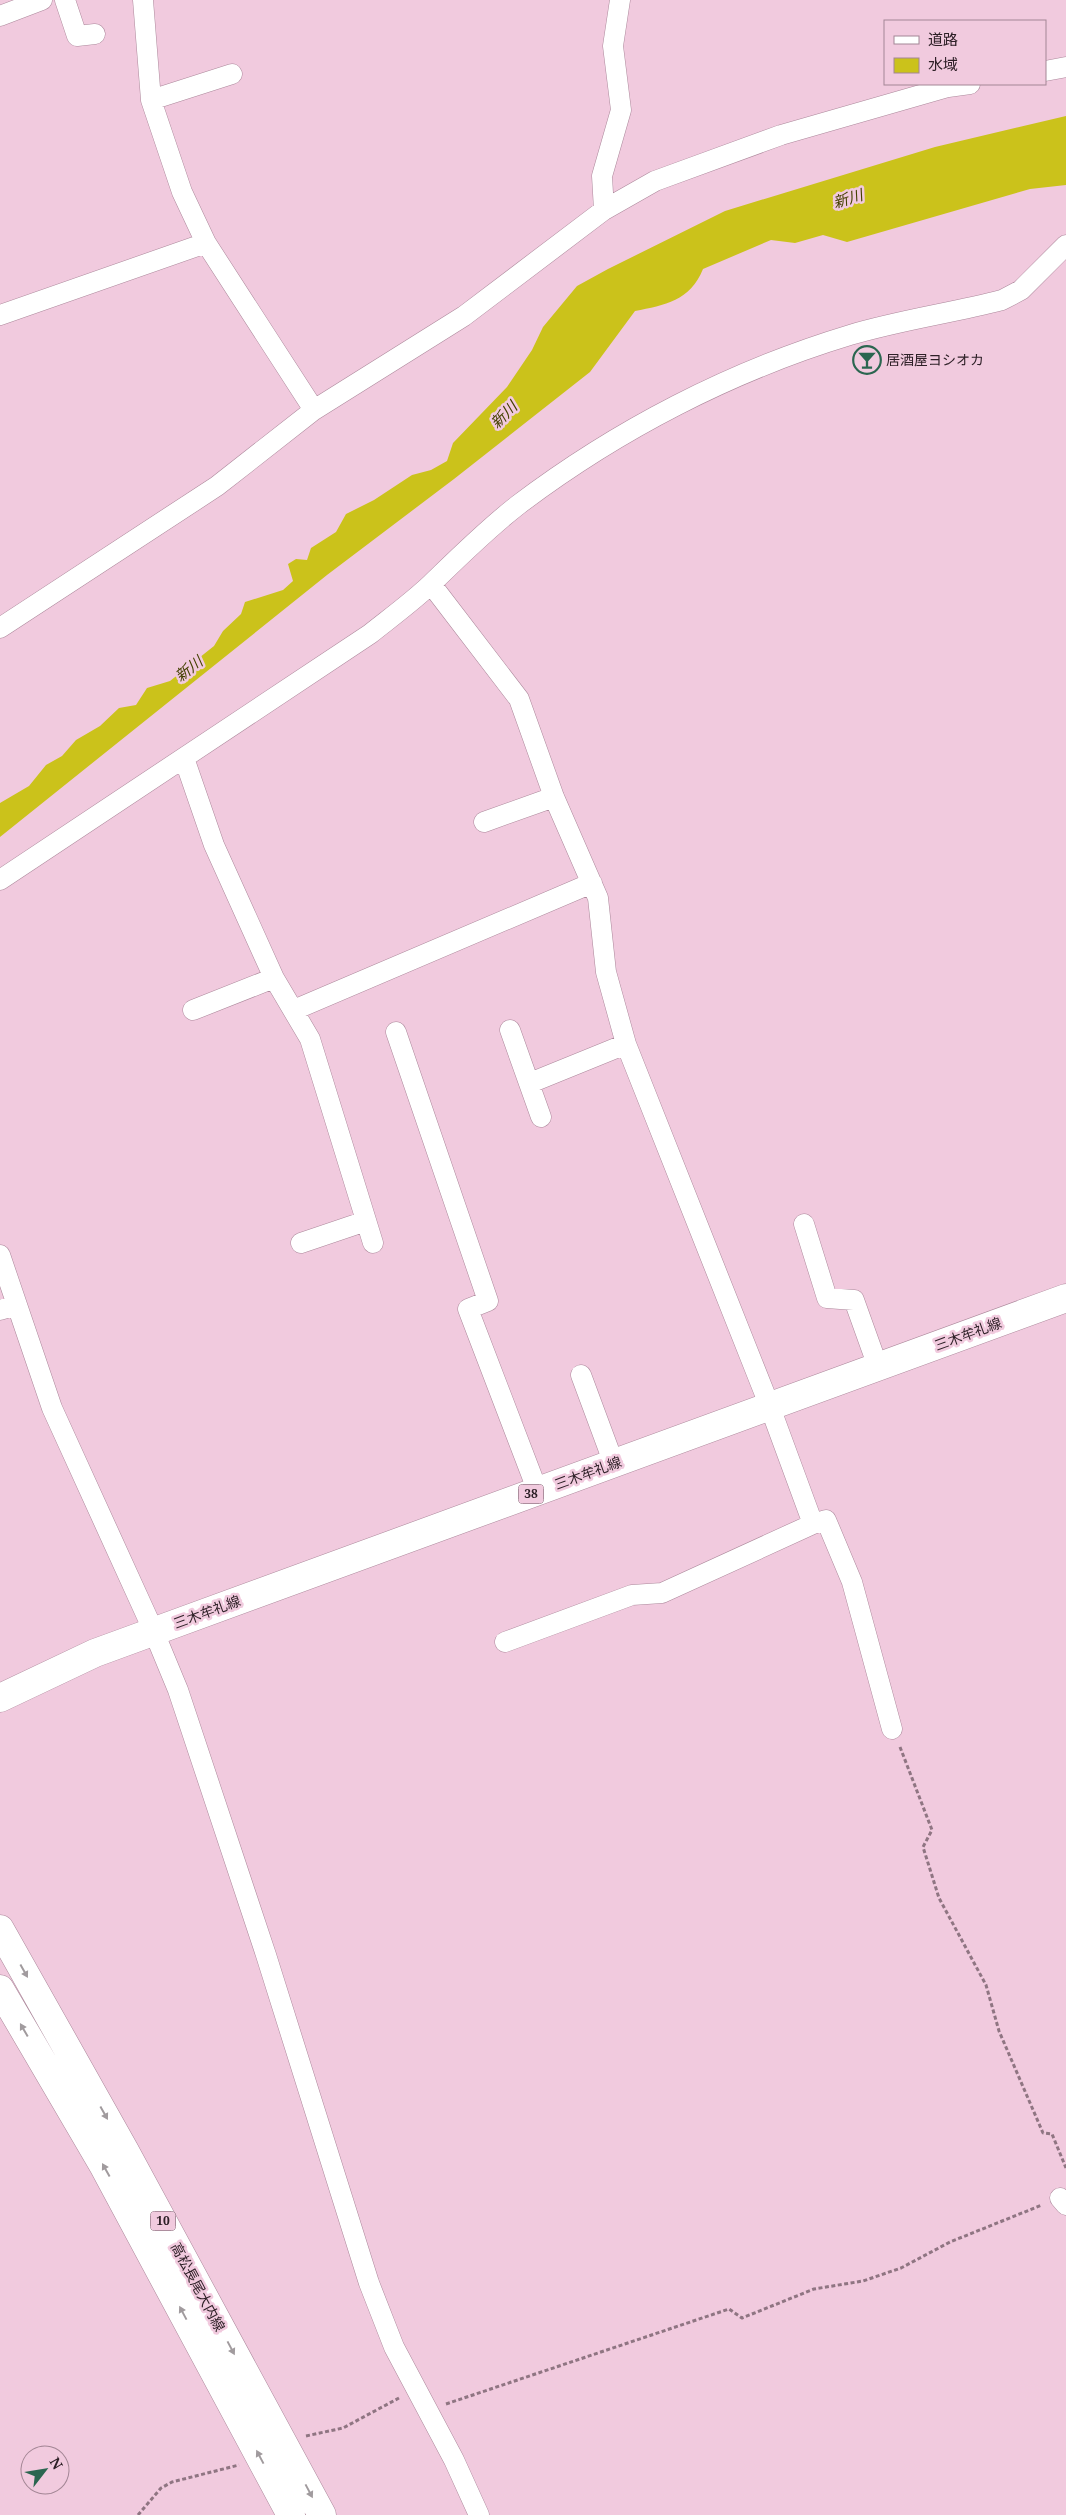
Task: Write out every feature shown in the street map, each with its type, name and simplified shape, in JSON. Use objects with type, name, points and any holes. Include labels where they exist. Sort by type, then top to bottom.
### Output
[{"type":"main road","name":"三木牟礼線","points":[[0,1698],[95,1654],[1066,1298]]},
{"type":"main road","name":"高松長尾大内線","points":[[0,1929],[125,2151],[322,2515]]},
{"type":"main road","name":"高松長尾大内線","points":[[0,1989],[103,2165],[291,2515]]},
{"type":"street","points":[[0,16],[42,0]]},
{"type":"street","points":[[65,0],[77,36],[95,34]]},
{"type":"street","points":[[143,0],[151,100],[182,192],[206,243],[314,410]]},
{"type":"street","points":[[604,210],[602,176],[620,110],[613,46],[620,0]]},
{"type":"street","points":[[1046,71],[1066,67]]},
{"type":"street","points":[[151,100],[232,74]]},
{"type":"street","points":[[0,628],[217,486],[314,410],[464,316],[604,210],[655,180],[781,135],[964,85]]},
{"type":"street","points":[[0,314],[206,243]]},
{"type":"street","points":[[0,880],[370,634],[431,584],[517,506],[566,472],[656,417],[768,363],[816,346],[853,334],[1002,300],[1021,290],[1066,245]]},
{"type":"street","points":[[431,584],[519,698],[554,797],[598,898],[606,972],[626,1044],[770,1407],[813,1524]]},
{"type":"street","points":[[184,758],[214,844],[274,978],[310,1039],[373,1243]]},
{"type":"street","points":[[484,822],[554,797]]},
{"type":"street","points":[[294,1010],[592,883]]},
{"type":"street","points":[[193,1010],[274,978]]},
{"type":"street","points":[[510,1030],[541,1117]]},
{"type":"street","points":[[396,1032],[488,1301],[468,1309],[538,1492]]},
{"type":"street","points":[[530,1083],[626,1044]]},
{"type":"street","points":[[300,1243],[366,1221]]},
{"type":"street","points":[[804,1224],[827,1298],[854,1300],[878,1367]]},
{"type":"street","points":[[0,1255],[8,1307],[154,1632],[178,1690],[263,1945],[369,2283],[394,2347],[429,2410],[478,2515]]},
{"type":"street","points":[[581,1375],[614,1464]]},
{"type":"street","points":[[505,1642],[632,1596],[662,1593],[813,1524],[826,1520],[852,1582],[892,1729]]},
{"type":"path","points":[[892,1729],[932,1830],[924,1847],[939,1898],[986,1985],[999,2031],[1043,2133],[1052,2134],[1066,2168]]},
{"type":"path","points":[[429,2410],[729,2309],[742,2318],[814,2289],[863,2281],[901,2268],[950,2242],[1063,2201]]},
{"type":"path","points":[[297,2438],[343,2428],[416,2388]]},
{"type":"path","points":[[138,2515],[161,2488],[172,2482],[247,2463]]},
{"type":"water","name":"新川","points":[[1066,116],[1066,185],[1030,189],[847,242],[823,235],[795,243],[771,240],[703,269],[698,280],[691,288],[675,300],[635,311],[590,372],[454,479],[327,575],[0,837],[0,803],[29,786],[46,765],[62,756],[76,740],[100,726],[119,708],[136,705],[147,688],[170,681],[214,646],[223,631],[241,614],[245,602],[283,590],[293,581],[288,564],[296,559],[307,560],[311,548],[336,532],[346,514],[374,500],[412,475],[431,470],[447,461],[453,443],[507,387],[532,350],[543,327],[577,286],[725,211],[935,147]]},
{"type":"place","name":"居酒屋ヨシオカ","points":[[867,360]]}]
